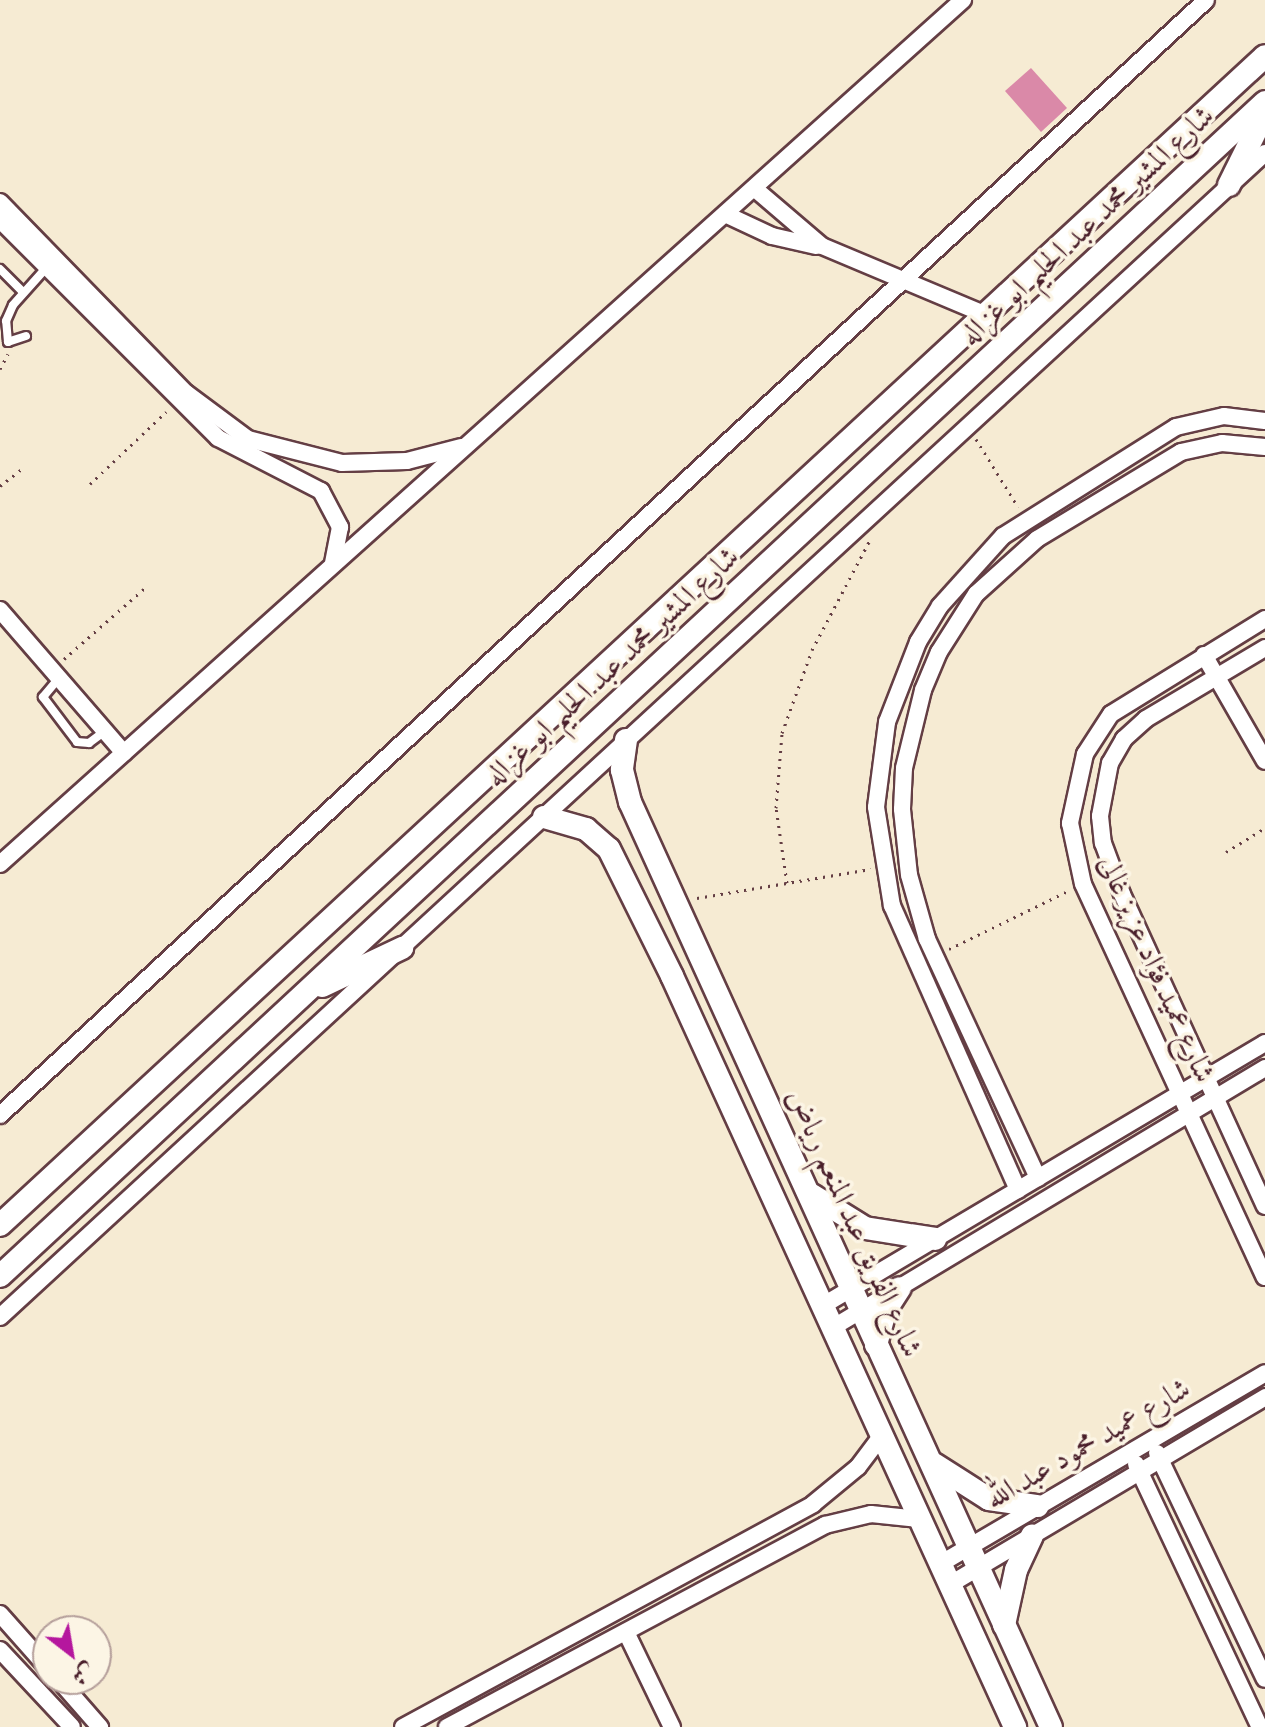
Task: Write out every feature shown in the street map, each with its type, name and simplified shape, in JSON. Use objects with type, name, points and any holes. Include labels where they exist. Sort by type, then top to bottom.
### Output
[{"type":"street","points":[[0,864],[963,0]]},
{"type":"street","points":[[0,1115],[1206,0]]},
{"type":"street","name":"شارع المشير محمد عبد الحليم ابو غزاله","points":[[0,1225],[1265,56]]},
{"type":"street","name":"شارع المشير محمد عبد الحليم ابو غزاله","points":[[0,1276],[1265,102]]},
{"type":"street","points":[[1229,185],[1265,112]]},
{"type":"street","points":[[0,1317],[1265,153]]},
{"type":"street","points":[[754,188],[822,246]]},
{"type":"street","points":[[0,202],[186,393],[248,439],[342,463],[407,461],[470,444]]},
{"type":"street","points":[[725,214],[772,236],[822,246],[986,315]]},
{"type":"street","points":[[0,220],[178,401],[237,450],[321,491],[340,527],[339,548],[330,568]]},
{"type":"street","points":[[1018,1190],[906,945],[882,867],[876,807],[879,764],[900,682],[918,642],[959,580],[1025,520],[1176,427],[1224,416],[1265,421]]},
{"type":"street","points":[[1038,1178],[935,955],[909,875],[902,809],[904,768],[923,690],[960,617],[1017,554],[1165,459],[1222,443],[1265,447]]},
{"type":"street","points":[[0,610],[124,753]]},
{"type":"street","name":"شارع عميد فؤاد عزيز غالى","points":[[1265,619],[1111,714],[1085,754],[1070,823],[1083,884],[1265,1277]]},
{"type":"street","name":"شارع عميد فؤاد عزيز غالى","points":[[1265,648],[1146,719],[1124,739],[1110,763],[1100,816],[1112,869],[1265,1206]]},
{"type":"street","points":[[1204,655],[1265,761]]},
{"type":"street","name":"شارع الفريق عبد المنعم رياض","points":[[626,740],[622,770],[626,792],[1051,1727]]},
{"type":"street","name":"شارع الفريق عبد المنعم رياض","points":[[544,817],[586,829],[609,849],[672,976],[1015,1727]]},
{"type":"street","points":[[300,997],[402,948]]},
{"type":"street","points":[[672,976],[702,960]]},
{"type":"street","points":[[822,1306],[1265,1043]]},
{"type":"street","points":[[177,1060],[202,1087]]},
{"type":"street","points":[[832,1328],[1265,1068]]},
{"type":"street","points":[[805,1189],[865,1228],[935,1239]]},
{"type":"street","points":[[876,1345],[885,1311],[900,1288]]},
{"type":"street","name":"شارع عميد محمود عبد الله","points":[[940,1564],[1265,1373]]},
{"type":"street","name":"شارع عميد محمود عبد الله","points":[[949,1585],[1265,1397]]},
{"type":"street","points":[[403,1727],[813,1504],[858,1467],[881,1437]]},
{"type":"street","points":[[1151,1440],[1265,1679]]},
{"type":"street","points":[[1131,1452],[1260,1727]]},
{"type":"street","points":[[928,1459],[989,1499],[1037,1506]]},
{"type":"street","points":[[447,1727],[825,1525],[871,1514],[919,1519]]},
{"type":"street","points":[[1004,1625],[1016,1570],[1032,1536]]},
{"type":"street","points":[[0,1614],[32,1650]]},
{"type":"street","points":[[626,1632],[672,1727]]},
{"type":"street","points":[[0,1650],[72,1727]]},
{"type":"street","points":[[522,1661],[532,1681]]},
{"type":"street","points":[[72,1695],[100,1727]]},
{"type":"lane","points":[[26,336],[14,344],[5,336],[6,321],[23,292],[47,267]]},
{"type":"lane","points":[[0,269],[23,292]]},
{"type":"lane","points":[[55,674],[43,697],[77,742],[89,743],[105,731]]},
{"type":"path","points":[[0,369],[14,344]]},
{"type":"path","points":[[90,484],[178,401]]},
{"type":"path","points":[[967,426],[1025,520]]},
{"type":"path","points":[[0,486],[23,468]]},
{"type":"path","points":[[787,883],[776,808],[782,733],[812,650],[868,544],[877,508]]},
{"type":"path","points":[[55,674],[146,587]]},
{"type":"path","points":[[1226,852],[1265,828]]},
{"type":"path","points":[[674,902],[882,867]]},
{"type":"path","points":[[935,955],[1083,884]]},
{"type":"building","points":[[1031,68],[1067,108],[1041,132],[1005,91]]}]
